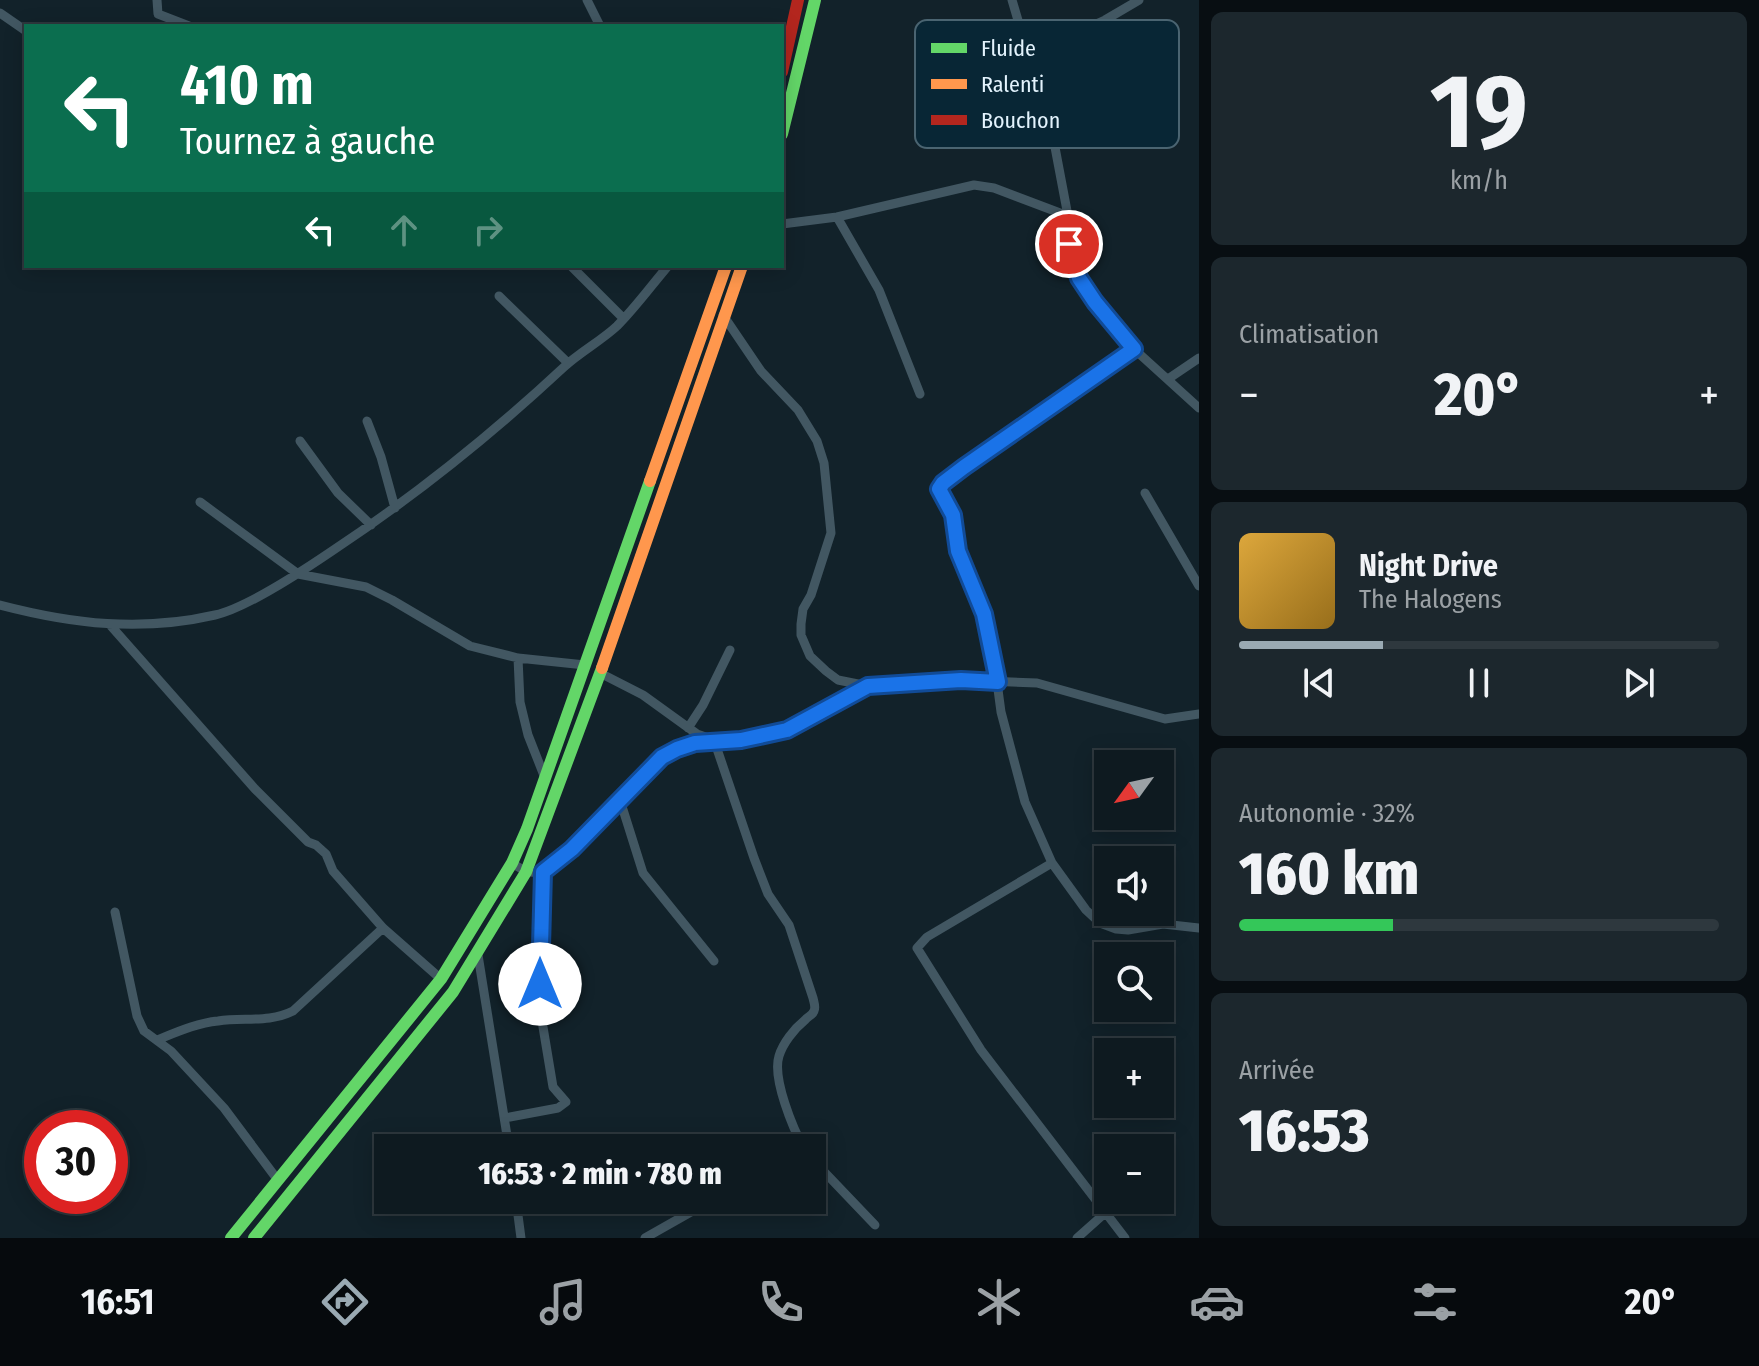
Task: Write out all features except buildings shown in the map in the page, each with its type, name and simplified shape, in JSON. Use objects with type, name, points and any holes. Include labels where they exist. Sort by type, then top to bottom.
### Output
[{"type":"street","points":[[157,0],[158,14],[184,24]]},
{"type":"street","points":[[587,0],[599,24]]},
{"type":"street","points":[[784,61],[798,0]]},
{"type":"street","points":[[784,126],[815,0]]},
{"type":"street","points":[[1012,0],[1018,20]]},
{"type":"street","points":[[1105,20],[1139,0]]},
{"type":"street","points":[[0,13],[24,30]]},
{"type":"street","points":[[1055,148],[1068,216],[1069,244],[1079,278],[1134,349],[1199,408]]},
{"type":"street","points":[[784,224],[837,217],[974,185],[994,188],[1068,216]]},
{"type":"street","points":[[837,217],[879,290],[920,394]]},
{"type":"street","points":[[573,268],[623,318]]},
{"type":"street","points":[[0,605],[45,616],[111,626],[217,615],[298,574],[395,508],[520,409],[568,363],[623,318],[666,268]]},
{"type":"street","points":[[231,1238],[441,979],[512,863],[725,268]]},
{"type":"street","points":[[254,1238],[453,992],[526,872],[600,673],[741,268]]},
{"type":"street","points":[[499,296],[568,363]]},
{"type":"street","points":[[723,315],[754,361],[798,410],[817,441],[824,463],[831,533],[811,595],[803,609],[801,635],[810,656],[838,680],[868,686],[961,680],[1037,683],[1165,719],[1199,714]]},
{"type":"street","points":[[1134,349],[964,467],[939,489],[953,515],[958,551],[984,614],[1001,712],[1025,802],[1052,863],[1086,910],[1100,923],[1128,930],[1163,924],[1199,928]]},
{"type":"street","points":[[1168,379],[1199,358]]},
{"type":"street","points":[[367,421],[395,508]]},
{"type":"street","points":[[300,441],[338,493],[371,525]]},
{"type":"street","points":[[1145,493],[1199,586]]},
{"type":"street","points":[[200,502],[298,574],[366,587],[470,646],[518,658],[585,665]]},
{"type":"street","points":[[111,626],[159,684],[255,789],[308,842],[326,854],[333,871],[383,928],[441,979]]},
{"type":"street","points":[[688,728],[730,650]]},
{"type":"street","points":[[518,658],[520,702],[528,735],[545,778]]},
{"type":"street","points":[[600,673],[643,695],[688,728],[714,740],[763,882],[789,925],[815,1007],[813,1014],[788,1039],[778,1058],[779,1082],[798,1134]]},
{"type":"street","points":[[512,863],[526,872],[543,872],[572,849],[662,757],[677,749],[714,740],[741,740],[787,730],[868,686]]},
{"type":"street","points":[[620,800],[643,873],[714,961]]},
{"type":"street","points":[[1052,863],[927,937],[917,948],[981,1050],[1094,1201]]},
{"type":"street","points":[[505,1118],[558,1108],[566,1102],[553,1087],[541,1015],[543,872]]},
{"type":"street","points":[[115,912],[137,1016],[144,1031],[157,1040],[224,1108],[277,1179]]},
{"type":"street","points":[[157,1040],[218,1021],[283,1016],[293,1011],[383,928]]},
{"type":"street","points":[[478,955],[507,1134]]},
{"type":"street","points":[[826,1174],[875,1225]]},
{"type":"street","points":[[518,1214],[521,1238]]},
{"type":"street","points":[[645,1238],[687,1214]]},
{"type":"street","points":[[1077,1238],[1104,1214],[1125,1238]]},
{"type":"traffic: fast","points":[[784,126],[815,0]]},
{"type":"traffic: fast","points":[[231,1238],[441,979],[512,863],[527,829],[650,481]]},
{"type":"traffic: fast","points":[[254,1238],[453,992],[526,872],[602,668]]},
{"type":"traffic: slow","points":[[650,481],[725,268]]},
{"type":"traffic: slow","points":[[602,668],[741,268]]},
{"type":"traffic: jam","points":[[784,63],[798,0]]},
{"type":"route","points":[[540,984],[543,872],[572,849],[662,757],[695,743],[741,740],[787,730],[868,686],[928,681],[998,682],[984,614],[958,551],[953,515],[939,489],[1004,438],[1134,349],[1079,278],[1069,244]]}]
